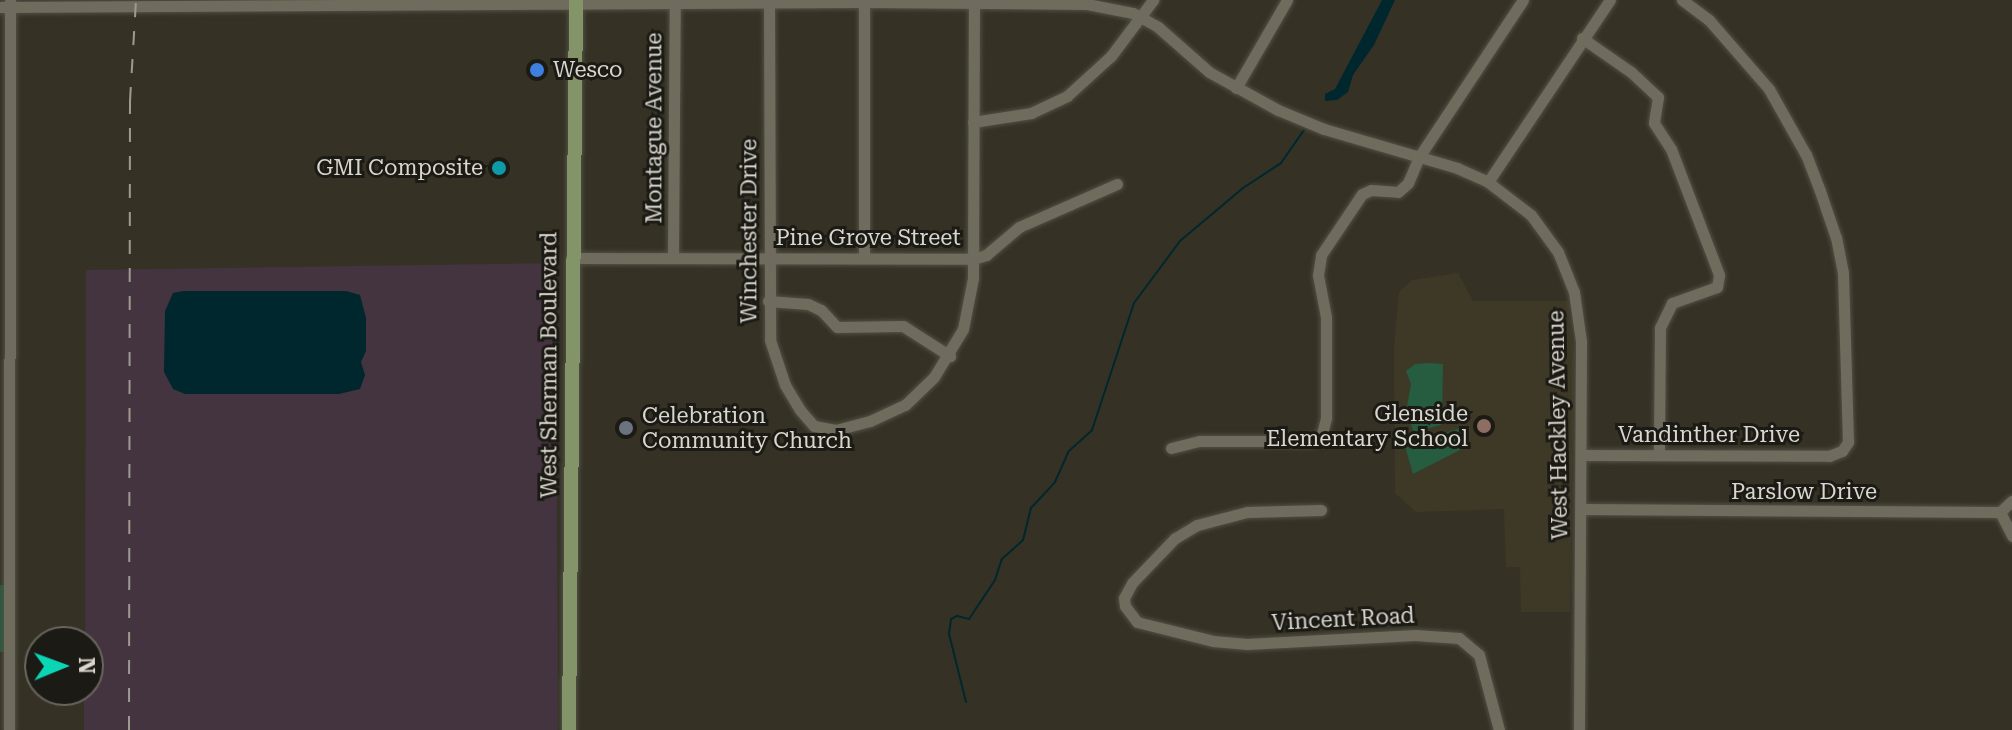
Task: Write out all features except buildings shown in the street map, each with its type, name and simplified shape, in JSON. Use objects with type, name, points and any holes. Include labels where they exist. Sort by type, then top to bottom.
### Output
[{"type":"main road","name":"West Sherman Boulevard","points":[[569,730],[571,258],[576,1]]},
{"type":"street","points":[[973,122],[1022,116],[1067,96],[1111,56],[1153,0]]},
{"type":"street","points":[[1236,88],[1287,0]]},
{"type":"street","points":[[1171,448],[1199,441],[1310,441],[1321,437],[1326,418],[1326,317],[1318,262],[1362,194],[1371,190],[1398,192],[1408,183],[1419,157],[1523,0]]},
{"type":"street","points":[[1488,182],[1610,0]]},
{"type":"street","name":"Vandinther Drive","points":[[1581,455],[1837,454],[1848,442],[1843,273],[1836,238],[1820,191],[1806,155],[1769,89],[1709,20],[1682,0]]},
{"type":"street","name":"West Hackley Avenue","points":[[6,5],[576,1],[1087,2],[1111,6],[1142,17],[1167,34],[1209,72],[1311,125],[1419,157],[1488,182],[1531,215],[1552,241],[1567,271],[1580,326],[1579,730]]},
{"type":"street","name":"Montague Avenue","points":[[673,257],[675,1]]},
{"type":"street","name":"Winchester Drive","points":[[769,1],[770,340],[777,367],[800,410],[819,429],[852,427],[905,405],[934,377],[950,356],[970,303],[973,259],[974,2]]},
{"type":"street","points":[[864,1],[864,258]]},
{"type":"street","points":[[6,5],[4,382],[9,730]]},
{"type":"street","points":[[1582,38],[1631,72],[1658,97],[1654,123],[1671,149],[1719,275],[1717,287],[1672,303],[1660,328],[1659,455]]},
{"type":"street","points":[[973,259],[986,255],[1019,227],[1117,184]]},
{"type":"street","name":"Pine Grove Street","points":[[571,258],[973,259]]},
{"type":"street","points":[[768,301],[808,304],[821,310],[837,327],[903,326],[950,356]]},
{"type":"street","points":[[2012,501],[2000,512],[2012,536]]},
{"type":"street","name":"Parslow Drive","points":[[1581,509],[2000,512]]},
{"type":"street","name":"Vincent Road","points":[[1321,510],[1247,512],[1197,525],[1175,538],[1132,583],[1124,598],[1130,615],[1137,622],[1176,633],[1247,644],[1415,635],[1459,638],[1479,655],[1499,730]]},
{"type":"shaded area","points":[[556,263],[558,730],[84,730],[84,706],[104,706],[104,626],[85,626],[86,270]]},
{"type":"shaded area","name":"Glenside Elementary School","points":[[1458,273],[1473,301],[1568,301],[1574,359],[1570,612],[1521,612],[1520,567],[1506,567],[1504,509],[1416,512],[1395,493],[1394,348],[1399,292],[1412,280]]},
{"type":"green space","points":[[1415,364],[1443,364],[1441,425],[1414,432],[1406,412],[1411,384],[1406,371]]},
{"type":"green space","points":[[1464,427],[1464,444],[1460,450],[1413,474],[1405,446]]},
{"type":"green space","points":[[0,585],[8,585],[8,652],[0,652]]},
{"type":"water","points":[[1382,0],[1395,0],[1374,45],[1353,75],[1348,92],[1337,100],[1325,101],[1325,94],[1335,89]]},
{"type":"water","points":[[346,291],[360,295],[366,318],[366,351],[361,362],[365,375],[360,389],[339,394],[185,394],[173,389],[164,372],[165,311],[173,293]]},
{"type":"waterway","points":[[966,702],[949,634],[951,619],[957,616],[969,619],[995,580],[1002,559],[1023,540],[1031,508],[1055,482],[1069,451],[1092,430],[1134,303],[1180,241],[1243,188],[1281,163],[1304,130]]},
{"type":"railway","points":[[129,730],[130,101],[136,0]]},
{"type":"place","name":"Wesco","points":[[537,70]]},
{"type":"place","name":"GMI Composite","points":[[499,168]]},
{"type":"place","name":"Glenside Elementary School","points":[[1484,426]]},
{"type":"place","name":"Celebration Community Church","points":[[626,428]]}]
